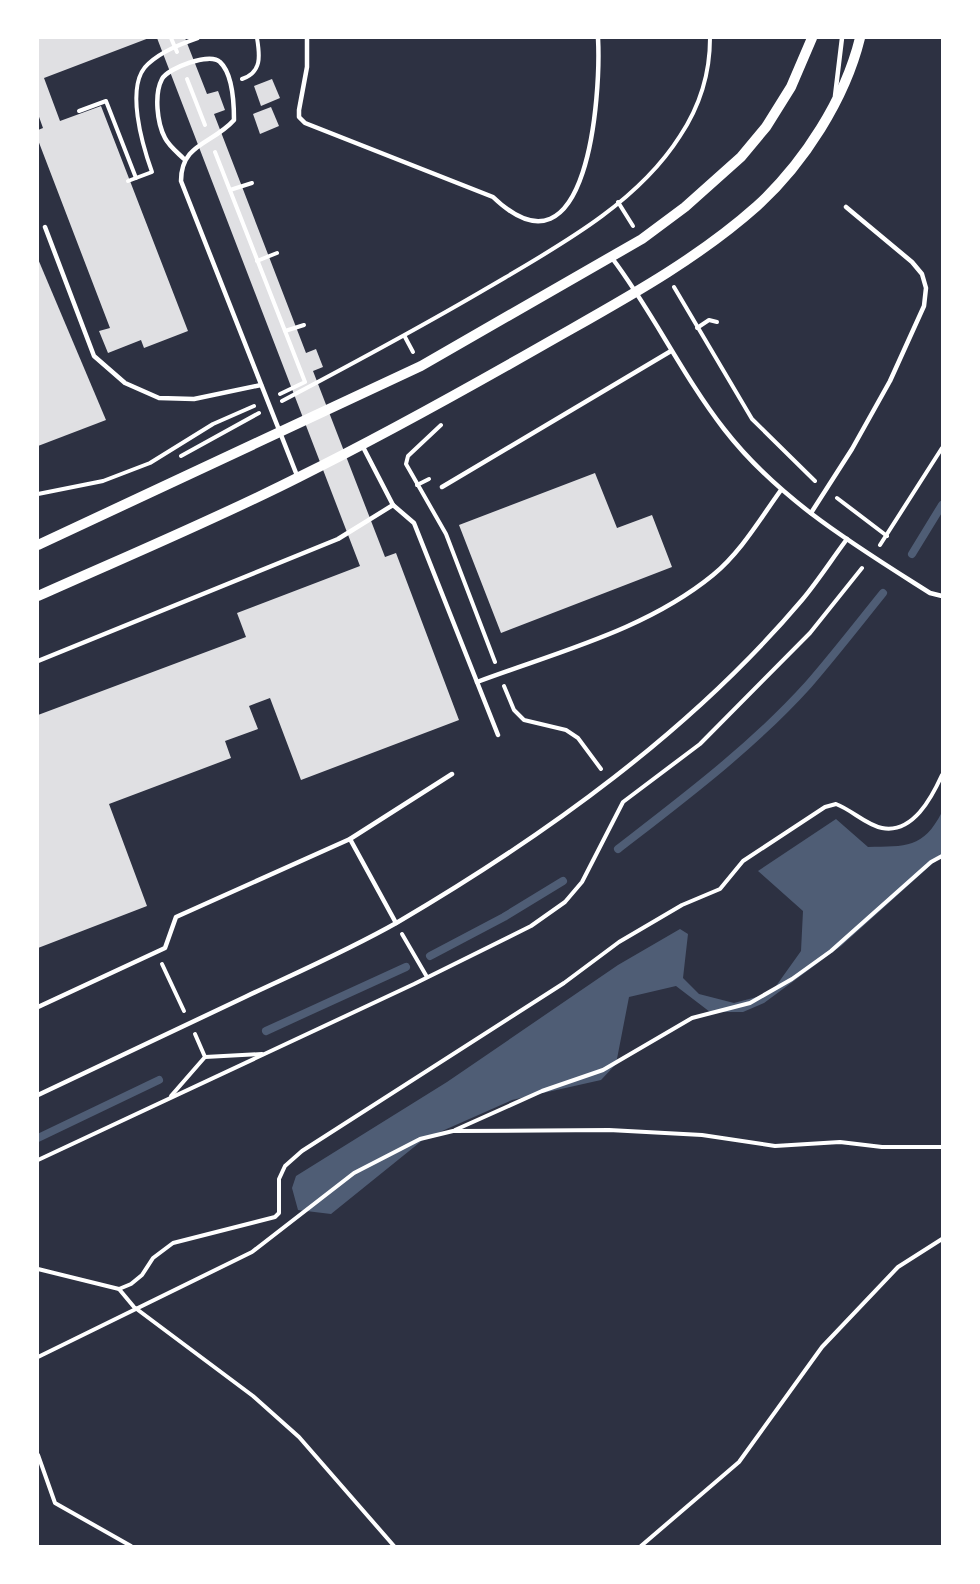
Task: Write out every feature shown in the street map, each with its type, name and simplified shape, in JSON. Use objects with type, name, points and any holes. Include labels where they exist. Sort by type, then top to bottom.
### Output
[{"type":"street","points":[[38,545],[421,366],[642,239],[685,207],[741,157],[766,127],[790,87],[812,38]]},
{"type":"street","points":[[38,596],[298,478],[441,403],[637,291],[712,242],[757,206],[803,154],[834,104],[860,38]]},
{"type":"lane","points":[[308,38],[307,67],[299,110],[299,117],[304,123],[493,197],[506,210],[527,219],[544,221],[560,216],[570,204],[578,188],[588,149],[598,86],[598,38]]},
{"type":"lane","points":[[834,104],[842,38]]},
{"type":"lane","points":[[184,159],[165,139],[160,123],[158,90],[163,76],[182,65],[207,57],[214,58],[222,63],[230,83],[234,120],[223,132],[195,147],[184,159],[181,181],[298,478]]},
{"type":"lane","points":[[811,513],[827,490],[890,381],[924,306],[926,288],[922,274],[912,261],[846,207]]},
{"type":"lane","points":[[45,227],[94,356],[125,383],[159,398],[194,399],[261,385]]},
{"type":"lane","points":[[612,258],[637,291],[671,351],[725,430],[749,460],[781,489],[847,539],[930,594],[942,596]]},
{"type":"lane","points":[[442,487],[671,351]]},
{"type":"lane","points":[[362,444],[393,505],[414,523],[498,735]]},
{"type":"lane","points":[[477,682],[643,620],[681,598],[714,575],[739,549],[781,489]]},
{"type":"lane","points":[[38,661],[338,539],[393,505]]},
{"type":"lane","points":[[38,1095],[313,966],[396,922],[506,855],[609,780],[681,721],[753,654],[803,599],[847,539]]},
{"type":"lane","points":[[38,1007],[165,948],[176,917],[350,838],[452,774]]},
{"type":"lane","points":[[350,838],[396,922]]},
{"type":"path","points":[[38,494],[102,481],[150,463],[213,424],[305,382],[171,38]]},
{"type":"path","points":[[230,83],[252,75],[259,65],[257,38]]},
{"type":"path","points":[[180,457],[405,336],[558,247],[618,202],[649,173],[679,138],[696,108],[706,79],[710,38]]},
{"type":"path","points":[[79,111],[106,101],[136,178]]},
{"type":"path","points":[[230,190],[252,183]]},
{"type":"path","points":[[618,202],[642,239]]},
{"type":"path","points":[[257,261],[277,253]]},
{"type":"path","points":[[664,274],[678,292],[752,419],[788,457],[887,536]]},
{"type":"path","points":[[697,328],[709,320],[717,322]]},
{"type":"path","points":[[285,331],[304,325]]},
{"type":"path","points":[[405,336],[421,366]]},
{"type":"path","points":[[441,403],[446,414],[444,420],[408,456],[406,464],[446,534],[514,710],[524,720],[566,730],[578,738],[623,802]]},
{"type":"path","points":[[38,1160],[427,978],[531,926],[564,902],[582,882],[623,802],[700,744],[810,633],[887,536],[942,448]]},
{"type":"path","points":[[119,1289],[131,1284],[142,1275],[153,1258],[173,1243],[275,1217],[279,1213],[279,1179],[285,1166],[302,1151],[564,983],[619,942],[682,905],[720,889],[743,861],[816,812],[836,804],[870,823],[892,828],[907,822],[928,805],[942,775]]},
{"type":"path","points":[[38,1357],[134,1307],[252,1251],[354,1173],[420,1139],[453,1131],[542,1091],[603,1070],[692,1018],[750,1003],[792,979],[831,951],[931,862],[942,856]]},
{"type":"path","points":[[396,922],[427,978]]},
{"type":"path","points":[[205,1057],[266,1053]]},
{"type":"path","points":[[453,1131],[609,1131],[702,1135],[775,1146],[840,1142],[942,1148]]},
{"type":"path","points":[[641,1546],[739,1462],[822,1347],[898,1267],[942,1239]]},
{"type":"path","points":[[38,1269],[119,1289],[134,1307],[253,1396],[298,1437],[394,1546]]},
{"type":"path","points":[[38,1455],[55,1503],[131,1546]]},
{"type":"water","points":[[942,812],[942,855],[841,946],[764,1003],[743,1012],[710,1012],[676,986],[629,997],[616,1064],[601,1080],[512,1100],[424,1139],[331,1214],[298,1210],[292,1188],[296,1176],[447,1082],[618,965],[680,929],[688,934],[683,978],[699,994],[734,1003],[771,993],[801,951],[803,911],[758,871],[836,819],[868,847],[893,846],[912,843],[920,839],[928,833]]},
{"type":"building","points":[[38,38],[149,38],[44,78],[60,121],[101,106],[188,331],[144,348],[141,340],[108,353],[99,331],[110,328],[38,140],[38,130],[43,128],[38,114]]},
{"type":"building","points":[[157,38],[185,38],[207,94],[218,91],[225,110],[214,114],[306,353],[316,349],[323,367],[313,371],[385,557],[396,553],[459,720],[301,780],[270,698],[249,706],[258,729],[225,741],[231,758],[109,804],[147,906],[38,948],[38,715],[246,637],[237,613],[360,566]]},
{"type":"building","points":[[272,79],[280,98],[261,106],[254,86]]},
{"type":"building","points":[[271,107],[279,126],[260,134],[253,114]]},
{"type":"building","points":[[38,259],[106,420],[38,446]]},
{"type":"building","points":[[595,473],[617,528],[652,515],[672,567],[501,633],[459,525]]},
{"type":"waterway","points":[[912,554],[942,505]]},
{"type":"waterway","points":[[618,849],[668,811],[764,730],[808,685],[883,593]]},
{"type":"waterway","points":[[430,956],[504,917],[563,881]]},
{"type":"waterway","points":[[266,1031],[406,967]]},
{"type":"waterway","points":[[38,1138],[159,1080]]}]
